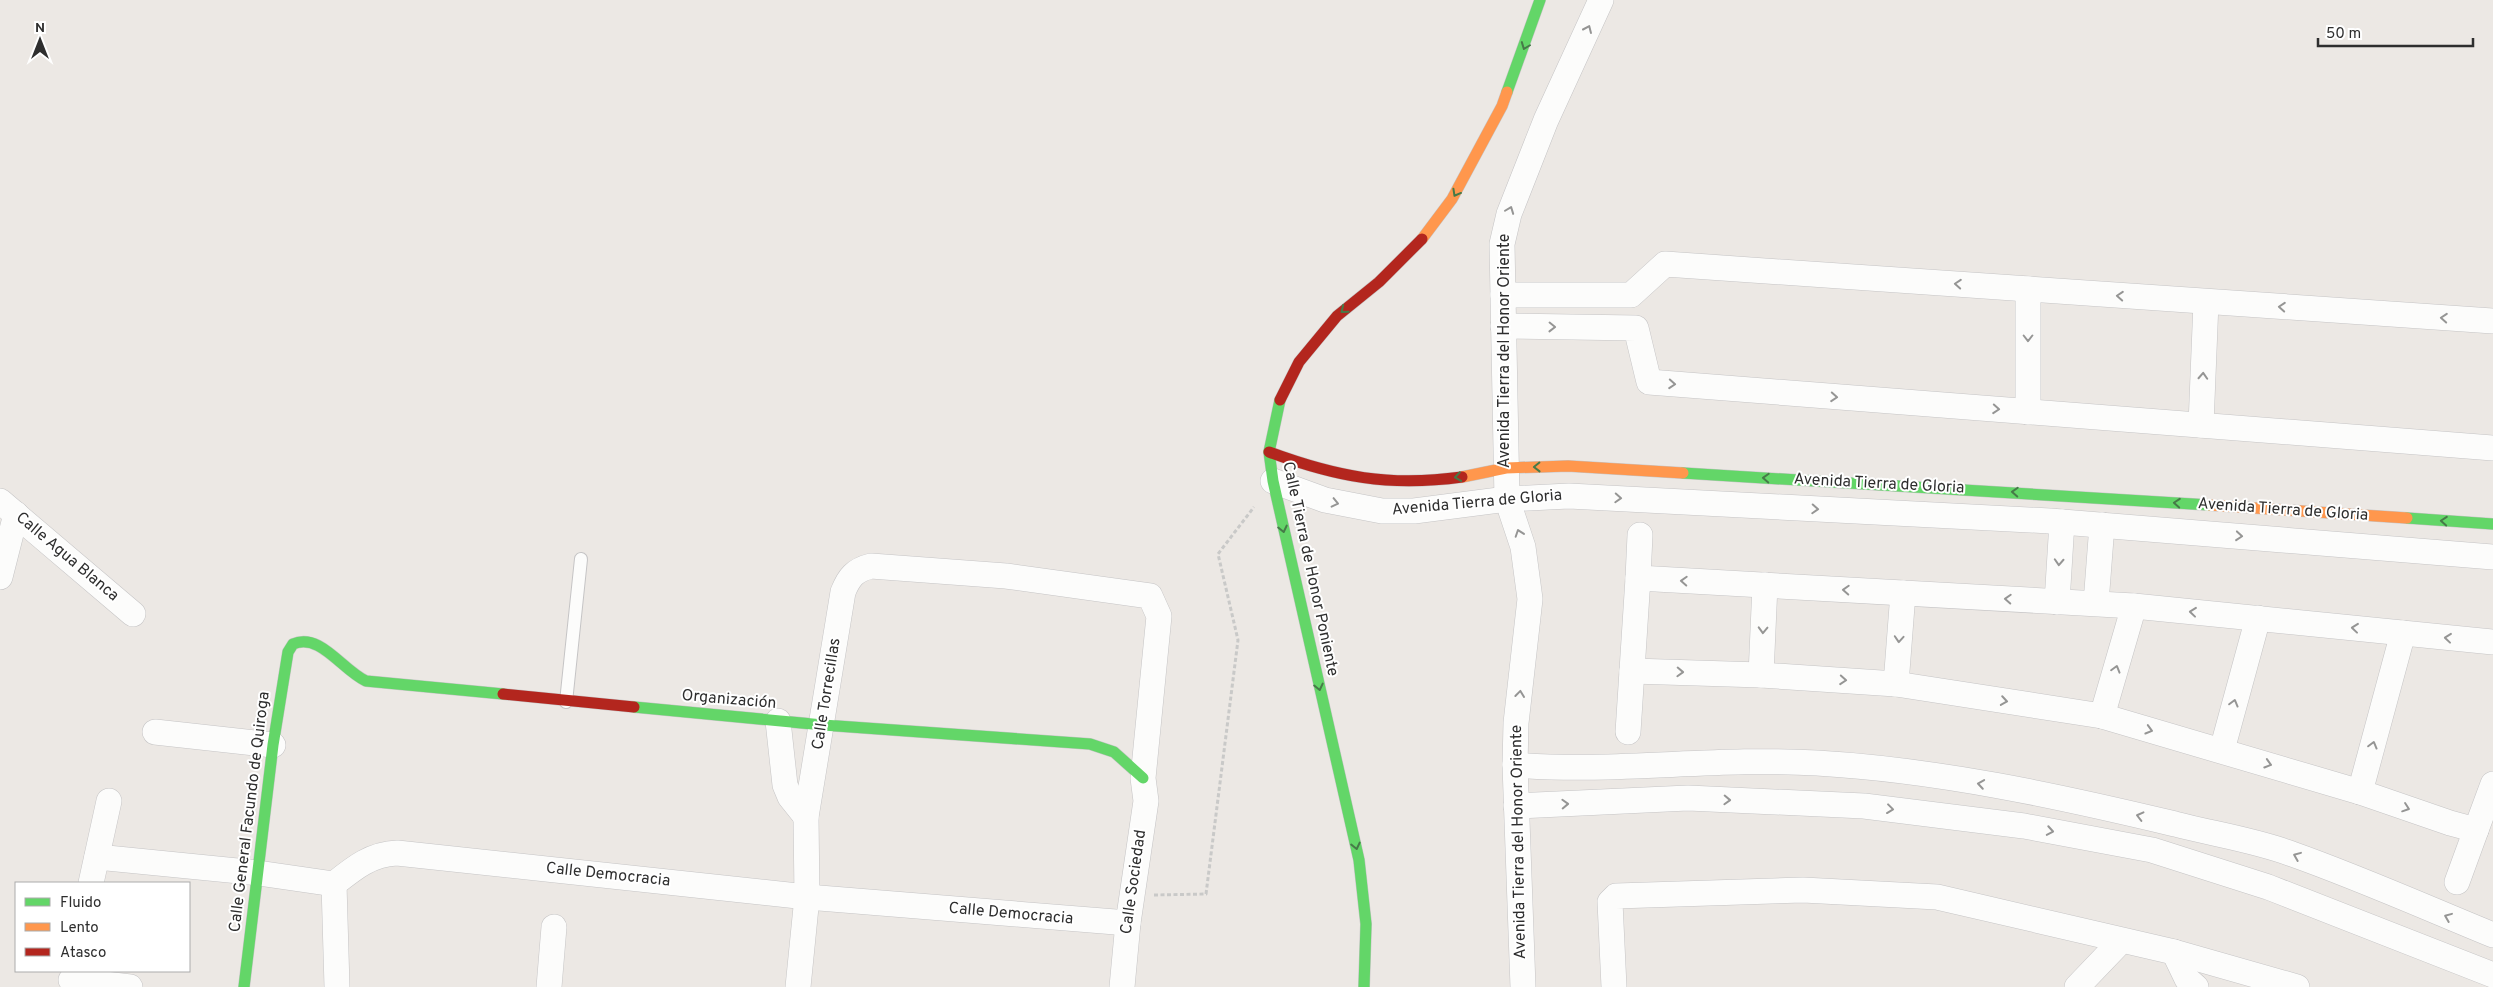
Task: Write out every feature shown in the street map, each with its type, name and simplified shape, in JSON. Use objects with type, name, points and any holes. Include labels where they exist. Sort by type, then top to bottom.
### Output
[{"type":"street","name":"Calle Tierra de Honor Poniente","points":[[1364,987],[1368,958],[1366,909],[1359,860],[1273,482],[1269,452],[1281,396],[1299,362],[1337,316],[1380,282],[1418,244],[1452,200],[1502,106],[1540,0]]},
{"type":"street","name":"Avenida Tierra del Honor Oriente","points":[[1523,987],[1515,764],[1516,723],[1530,599],[1523,547],[1507,499],[1503,326],[1504,229],[1546,120],[1601,0]]},
{"type":"street","points":[[1503,295],[1631,295],[1665,264],[2493,321]]},
{"type":"street","points":[[2028,289],[2028,412]]},
{"type":"street","points":[[2201,425],[2206,302]]},
{"type":"street","points":[[1503,326],[1636,328],[1649,382],[2493,448]]},
{"type":"street","name":"Avenida Tierra de Gloria","points":[[1269,452],[1315,469],[1363,479],[1412,482],[1460,477],[1506,468],[1568,466],[2056,495],[2493,524]]},
{"type":"street","name":"Avenida Tierra de Gloria","points":[[1273,482],[1325,500],[1382,511],[1447,508],[1507,499],[1569,496],[2062,522],[2493,557]]},
{"type":"street","points":[[0,577],[8,508]]},
{"type":"street","name":"Calle Agua Blanca","points":[[8,508],[134,614]]},
{"type":"street","points":[[2057,602],[2062,522]]},
{"type":"street","points":[[2096,604],[2102,525]]},
{"type":"street","points":[[1628,732],[1640,535]]},
{"type":"street","name":"Calle Torrecillas","points":[[798,987],[808,898],[806,817],[823,725],[843,592],[852,574],[861,568],[871,566],[1006,576]]},
{"type":"street","name":"Calle Sociedad","points":[[1006,576],[1150,596],[1159,616],[1143,778],[1146,800],[1128,923],[1122,987]]},
{"type":"street","points":[[1638,578],[2134,606],[2493,642]]},
{"type":"street","points":[[1762,675],[1765,585]]},
{"type":"street","points":[[1896,684],[1903,593]]},
{"type":"street","points":[[2102,716],[2134,606]]},
{"type":"street","points":[[2222,750],[2258,618]]},
{"type":"street","points":[[2360,792],[2403,633]]},
{"type":"street","name":"Organización","points":[[293,644],[305,640],[315,643],[348,673],[366,681],[566,702],[823,725],[1090,744],[1114,752],[1143,778]]},
{"type":"street","name":"Calle General Facundo de Quiroga","points":[[244,987],[273,745],[288,652],[293,644]]},
{"type":"street","points":[[1632,671],[1762,675],[1896,684],[2102,716],[2360,792],[2476,830]]},
{"type":"street","points":[[778,721],[785,785],[790,797],[806,817]]},
{"type":"street","points":[[155,732],[273,745]]},
{"type":"street","points":[[1515,764],[1544,767],[1620,767],[1744,760],[1819,763],[1896,771],[2067,798],[2290,853],[2493,935]]},
{"type":"street","points":[[2457,882],[2493,784]]},
{"type":"street","points":[[1516,806],[1688,798],[1864,806],[2024,826],[2152,850],[2268,887],[2493,975]]},
{"type":"street","points":[[92,882],[109,801]]},
{"type":"street","name":"Calle Democracia","points":[[334,884],[352,868],[376,855],[397,853],[808,898],[1128,923]]},
{"type":"street","points":[[97,857],[258,873],[334,884],[337,987]]},
{"type":"street","points":[[1614,987],[1610,902],[1616,896],[1803,890],[1937,898],[2174,952],[2298,987]]},
{"type":"street","points":[[549,987],[554,927]]},
{"type":"street","points":[[2077,987],[2121,941]]},
{"type":"street","points":[[2174,952],[2187,979],[2196,987]]},
{"type":"street","points":[[71,979],[130,987]]},
{"type":"lane","points":[[566,702],[581,559]]},
{"type":"path","points":[[1133,895],[1206,894],[1238,640],[1218,554],[1273,482]]},
{"type":"traffic: fast","points":[[1507,92],[1540,0]]},
{"type":"traffic: fast","points":[[1280,400],[1269,452],[1273,481],[1359,860],[1366,924],[1364,987]]},
{"type":"traffic: fast","points":[[1683,473],[2209,505]]},
{"type":"traffic: fast","points":[[2407,518],[2493,524]]},
{"type":"traffic: fast","points":[[244,987],[273,745],[288,652],[293,644],[312,643],[322,648],[366,681],[503,694]]},
{"type":"traffic: fast","points":[[634,707],[823,725],[1090,744],[1114,752],[1143,778]]},
{"type":"traffic: slow","points":[[1422,239],[1452,199],[1502,106],[1507,92]]},
{"type":"traffic: slow","points":[[1462,477],[1506,468],[1568,466],[1683,473]]},
{"type":"traffic: slow","points":[[2209,505],[2407,518]]},
{"type":"traffic: jam","points":[[1280,400],[1299,362],[1337,316],[1379,282],[1422,239]]},
{"type":"traffic: jam","points":[[1269,452],[1318,468],[1364,478],[1411,481],[1462,477]]},
{"type":"traffic: jam","points":[[503,694],[634,707]]}]
